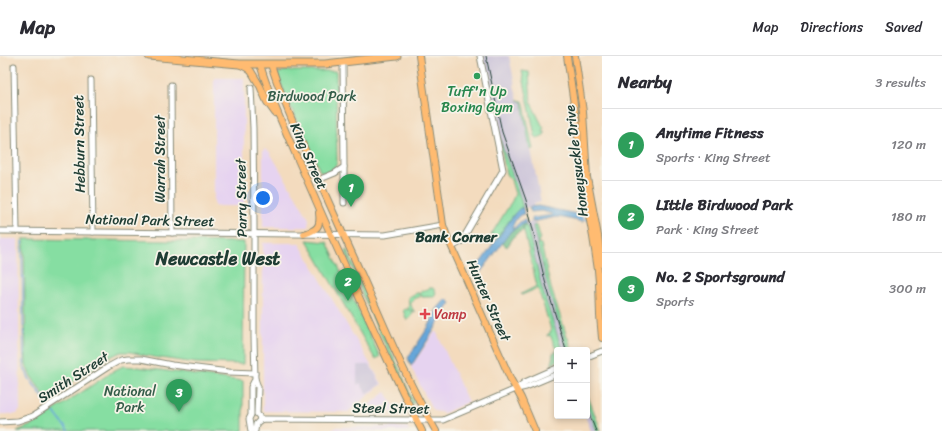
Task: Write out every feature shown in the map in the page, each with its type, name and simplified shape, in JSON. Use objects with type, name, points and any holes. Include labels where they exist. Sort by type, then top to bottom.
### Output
[{"type":"highway","points":[[149,56],[239,64],[325,64],[397,56]]},
{"type":"highway","points":[[258,56],[260,64]]},
{"type":"highway","points":[[270,56],[271,64]]},
{"type":"main road","name":"Hunter Street","points":[[419,56],[443,225],[535,431]]},
{"type":"main road","name":"Honeysuckle Drive","points":[[567,56],[577,125],[582,178],[592,215]]},
{"type":"main road","name":"Honeysuckle Drive","points":[[575,56],[583,112],[598,270],[600,328],[602,338]]},
{"type":"main road","points":[[239,64],[251,71],[267,102],[280,119]]},
{"type":"main road","name":"King Street","points":[[260,64],[280,119],[318,207],[381,346],[422,431]]},
{"type":"main road","name":"King Street","points":[[271,64],[280,93],[318,180],[401,363],[421,405],[436,431]]},
{"type":"main road","points":[[304,234],[318,228],[320,222],[318,207]]},
{"type":"main road","name":"Honeysuckle Drive","points":[[594,228],[602,264]]},
{"type":"street","points":[[452,246],[462,242],[503,170],[480,56]]},
{"type":"street","name":"King Street","points":[[343,62],[344,203]]},
{"type":"street","points":[[14,66],[17,231]]},
{"type":"street","name":"Hebburn Street","points":[[90,80],[93,232]]},
{"type":"street","name":"Warrah Street","points":[[172,85],[172,233]]},
{"type":"street","name":"Parry Street","points":[[251,88],[253,128],[254,337],[255,379],[258,387],[258,422]]},
{"type":"street","name":"King Street","points":[[318,180],[344,167]]},
{"type":"street","name":"National Park Street","points":[[0,231],[385,235],[443,225]]},
{"type":"street","points":[[590,356],[602,351]]},
{"type":"street","name":"Smith Street","points":[[0,422],[18,421],[33,416],[121,360],[141,359],[172,365],[229,372],[255,373]]},
{"type":"street","name":"Steel Street","points":[[516,389],[524,382],[554,369]]},
{"type":"street","name":"Steel Street","points":[[258,422],[264,419],[443,420],[516,389],[526,387],[554,375]]},
{"type":"street","name":"Parry Street","points":[[251,431],[249,419],[251,415],[251,387],[255,379]]},
{"type":"street","points":[[251,415],[254,413],[257,414]]},
{"type":"street","points":[[250,422],[253,424],[258,422]]},
{"type":"street","points":[[255,431],[258,422]]},
{"type":"shaded area","points":[[482,56],[509,56],[518,100],[522,102],[541,202],[534,204],[534,206],[523,208],[499,139]]},
{"type":"shaded area","points":[[214,78],[244,78],[244,206],[214,206]]},
{"type":"shaded area","points":[[264,149],[269,151],[309,219],[308,227],[263,227]]},
{"type":"shaded area","points":[[533,222],[537,225],[533,227],[549,292],[567,347],[561,347],[542,288],[525,223]]},
{"type":"shaded area","points":[[0,239],[18,239],[20,410],[17,414],[0,414]]},
{"type":"shaded area","points":[[263,243],[299,243],[382,384],[348,412],[263,411]]},
{"type":"shaded area","points":[[436,331],[468,402],[444,413],[432,409],[411,367]]},
{"type":"shaded area","points":[[357,365],[370,365],[381,384],[367,394],[360,383],[357,385]]},
{"type":"shaded area","points":[[386,392],[398,412],[360,412]]},
{"type":"shaded area","points":[[590,414],[597,431],[591,431],[586,419],[590,419]]},
{"type":"shaded area","points":[[337,427],[407,427],[409,431],[330,431]]},
{"type":"green space","name":"Birdwood Park","points":[[284,71],[336,71],[337,163],[330,171],[320,171],[277,74]]},
{"type":"green space","points":[[522,71],[529,72],[531,103],[544,127],[542,131],[545,133],[540,138],[535,136]]},
{"type":"green space","points":[[518,100],[523,101],[524,104],[533,149],[530,149],[522,102]]},
{"type":"green space","points":[[498,131],[523,208],[520,208],[515,213],[496,239],[491,235],[515,194],[511,180],[506,174]]},
{"type":"green space","points":[[525,223],[525,226],[523,227],[524,230],[516,234],[507,247],[502,243],[511,231]]},
{"type":"green space","points":[[537,225],[540,237],[538,243],[541,244],[551,288],[571,347],[567,347],[549,292],[533,226]]},
{"type":"green space","points":[[527,226],[542,288],[561,347],[555,347],[550,335],[547,336],[551,332],[550,326],[538,288],[522,295],[521,294],[537,286],[523,227]]},
{"type":"green space","points":[[24,239],[244,242],[243,364],[196,363],[130,352],[121,352],[110,357],[47,399],[30,375],[26,365]]},
{"type":"green space","points":[[307,240],[327,242],[380,357],[375,359]]},
{"type":"green space","points":[[347,250],[414,403],[412,404],[363,296],[345,251]]},
{"type":"green space","points":[[433,288],[436,292],[434,297],[422,297],[420,293],[421,291]]},
{"type":"green space","points":[[419,293],[420,297],[412,300],[411,302],[411,306],[415,312],[410,310],[413,313],[407,321],[403,310],[409,310],[408,297]]},
{"type":"green space","points":[[553,353],[554,363],[552,364]]},
{"type":"green space","name":"National Park","points":[[123,366],[243,381],[243,431],[17,431],[32,425]]},
{"type":"green space","points":[[590,402],[601,431],[597,431],[590,413]]},
{"type":"water","points":[[538,206],[582,215],[583,222],[556,217],[532,222],[532,218],[553,215],[542,211],[531,212],[529,207]]},
{"type":"water","points":[[520,208],[523,208],[524,214],[518,217],[512,228],[525,219],[526,223],[511,231],[479,274],[476,267]]},
{"type":"water","points":[[446,299],[451,303],[411,366],[408,358],[429,326],[437,309]]},
{"type":"waterway","points":[[581,218],[588,220]]},
{"type":"waterway","points":[[22,241],[24,367],[29,378],[46,401]]},
{"type":"waterway","points":[[54,412],[68,431]]},
{"type":"tram line","points":[[486,56],[502,132],[526,200],[545,281],[565,347]]},
{"type":"tram line","points":[[590,416],[596,431]]},
{"type":"place","name":"Tuff'n Up Boxing Gym","points":[[477,76]]},
{"type":"place","name":"Anytime Fitness","points":[[351,207]]},
{"type":"place","name":"LIttle Birdwood Park","points":[[348,301]]},
{"type":"place","name":"Vamp","points":[[425,314]]},
{"type":"place","name":"No. 2 Sportsground","points":[[179,412]]},
{"type":"district","name":"Bank Corner","points":[[456,237]]},
{"type":"district","name":"Newcastle West","points":[[218,259]]}]
